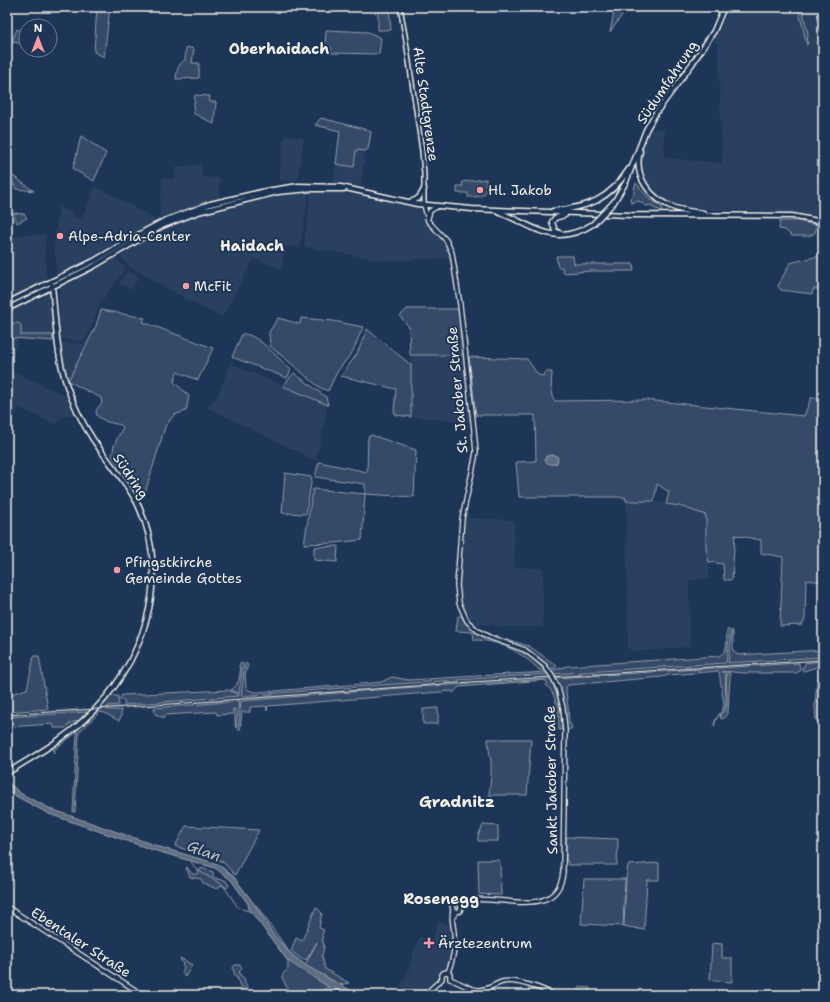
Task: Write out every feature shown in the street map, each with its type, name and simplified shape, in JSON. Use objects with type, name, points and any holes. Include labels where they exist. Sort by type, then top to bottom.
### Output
[{"type":"main road","name":"Südumfahrung","points":[[492,210],[512,217],[545,234],[566,235],[579,232],[593,224],[614,202],[626,182],[643,137],[655,114],[714,31],[724,7]]},
{"type":"main road","points":[[643,137],[638,167],[644,184],[652,194],[660,201],[676,209],[715,215]]},
{"type":"main road","points":[[542,212],[575,208],[592,203],[618,185],[634,162]]},
{"type":"main road","points":[[7,303],[94,261],[158,224],[211,206],[298,186],[331,186],[424,205],[492,210],[572,214],[792,216],[823,222]]},
{"type":"main road","points":[[295,190],[298,186]]},
{"type":"main road","points":[[278,190],[349,189]]},
{"type":"main road","points":[[408,202],[421,196],[424,189]]},
{"type":"main road","name":"St. Jakober Straße","points":[[424,205],[428,221],[446,240],[452,253],[465,342],[474,430],[476,452],[463,510],[457,592],[462,612]]},
{"type":"main road","points":[[428,221],[430,211],[438,206]]},
{"type":"main road","points":[[7,309],[94,266],[156,229],[198,210]]},
{"type":"main road","points":[[566,235],[555,231],[552,222],[558,216],[572,214]]},
{"type":"main road","points":[[46,285],[59,284]]},
{"type":"main road","points":[[44,291],[53,295],[59,284]]},
{"type":"main road","name":"Südring","points":[[7,773],[65,736],[93,712],[110,693],[125,671],[138,645],[146,621],[152,590],[153,573],[151,545],[145,520],[122,479],[86,429],[76,410],[66,384],[59,354],[52,285]]},
{"type":"main road","name":"Sankt Jakober Straße","points":[[460,904],[460,910],[454,911],[452,904],[455,902],[460,904],[476,899],[531,902],[542,901],[554,895],[561,884],[563,872],[565,731],[563,705],[558,688],[544,665],[522,649],[489,637],[478,631],[467,621],[462,612]]},
{"type":"main road","name":"Ebentaler Straße","points":[[7,908],[143,995]]},
{"type":"main road","points":[[424,995],[442,979],[443,973],[448,972],[453,961],[455,949],[451,916],[454,911]]},
{"type":"main road","points":[[448,972],[451,975],[450,979]]},
{"type":"main road","points":[[442,979],[445,981],[450,979],[477,990],[487,988],[504,981],[512,981],[541,989],[553,995]]},
{"type":"street","name":"Alte Stadtgrenze","points":[[400,7],[422,151],[424,205]]},
{"type":"shaded area","points":[[97,7],[110,7],[104,57],[94,52]]},
{"type":"shaded area","points":[[378,7],[389,7],[391,30],[378,30]]},
{"type":"shaded area","points":[[615,7],[628,7],[610,32]]},
{"type":"shaded area","points":[[730,7],[823,7],[823,179],[817,179],[816,216],[783,212],[690,209],[669,202],[660,196],[650,187],[642,172],[641,151],[645,139],[651,129],[664,129],[665,158],[722,163],[718,44],[713,42]]},
{"type":"shaded area","points":[[798,7],[802,7],[808,34],[807,45]]},
{"type":"shaded area","points":[[17,29],[18,29],[18,43],[12,42]]},
{"type":"shaded area","points":[[326,30],[368,32],[381,38],[379,54],[331,53],[331,47],[325,47]]},
{"type":"shaded area","points":[[186,47],[194,49],[192,63],[199,63],[199,78],[176,79],[179,66],[185,60]]},
{"type":"shaded area","points":[[195,95],[210,96],[209,102],[216,102],[214,124],[193,113]]},
{"type":"shaded area","points":[[321,118],[371,132],[368,149],[365,151],[356,150],[354,167],[336,164],[340,131],[315,125]]},
{"type":"shaded area","points":[[285,135],[304,138],[298,180],[281,181],[279,176],[283,140],[285,140]]},
{"type":"shaded area","points":[[81,136],[106,153],[94,181],[73,169]]},
{"type":"shaded area","points":[[356,150],[365,151],[361,186],[333,182],[336,164],[354,167]]},
{"type":"shaded area","points":[[202,164],[202,177],[220,178],[219,200],[198,205],[164,218],[159,216],[162,178],[174,179],[176,167]]},
{"type":"shaded area","points":[[13,176],[34,191],[16,189],[11,179]]},
{"type":"shaded area","points":[[486,179],[486,189],[484,194],[481,196],[468,197],[468,193],[457,193],[457,186],[463,186],[462,182]]},
{"type":"shaded area","points":[[636,183],[650,200],[662,207],[662,211],[653,208],[652,205],[646,206],[639,201],[631,203],[630,198],[634,194]]},
{"type":"shaded area","points":[[95,186],[154,218],[154,222],[111,248],[57,275],[54,241],[59,205],[79,219],[82,218]]},
{"type":"shaded area","points":[[309,192],[300,248],[286,246],[282,269],[254,259],[222,317],[189,301],[129,266],[119,255],[161,230],[200,214],[267,198]]},
{"type":"shaded area","points":[[311,192],[343,192],[418,208],[428,225],[443,240],[451,258],[393,261],[369,260],[369,258],[306,247],[304,244]]},
{"type":"shaded area","points":[[13,213],[24,214],[27,218],[17,223]]},
{"type":"shaded area","points":[[780,221],[797,221],[816,225],[815,233],[809,236],[792,236],[785,230],[779,229]]},
{"type":"shaded area","points":[[46,234],[45,255],[47,281],[7,300],[7,236]]},
{"type":"shaded area","points":[[823,255],[823,289],[813,289],[812,294],[781,290],[778,286],[790,263]]},
{"type":"shaded area","points":[[556,256],[573,256],[574,264],[633,264],[634,271],[591,271],[563,273],[562,267],[558,267]]},
{"type":"shaded area","points":[[114,257],[126,268],[101,302],[85,340],[59,339],[59,293],[63,286],[89,273]]},
{"type":"shaded area","points":[[128,270],[139,277],[131,290],[119,284]]},
{"type":"shaded area","points":[[49,294],[53,341],[19,339],[8,369],[66,396],[72,414],[60,418],[56,425],[19,408],[7,432],[7,311]]},
{"type":"shaded area","points":[[407,309],[458,309],[465,355],[410,355],[409,327],[400,316]]},
{"type":"shaded area","points":[[101,310],[145,318],[143,322],[213,348],[198,380],[177,372],[174,382],[189,396],[186,411],[174,415],[165,427],[144,496],[112,456],[114,445],[123,427],[121,425],[107,422],[97,416],[96,410],[102,403],[101,398],[68,381],[96,326]]},
{"type":"shaded area","points":[[278,318],[300,324],[301,318],[333,321],[363,327],[353,351],[337,372],[328,391],[319,387],[270,346],[269,332]]},
{"type":"shaded area","points":[[18,323],[21,325],[21,335],[52,335],[53,341],[13,338],[7,339],[8,324]]},
{"type":"shaded area","points":[[367,329],[411,365],[411,417],[396,415],[394,411],[396,389],[341,376],[357,354]]},
{"type":"shaded area","points":[[242,334],[248,335],[261,342],[275,354],[291,370],[287,378],[232,357]]},
{"type":"shaded area","points":[[60,342],[85,344],[68,381]]},
{"type":"shaded area","points":[[410,355],[465,355],[472,422],[411,417]]},
{"type":"shaded area","points":[[469,357],[527,359],[538,375],[543,376],[546,372],[552,372],[551,388],[554,401],[646,400],[804,416],[811,398],[823,398],[823,582],[806,580],[805,619],[802,625],[780,626],[783,557],[761,553],[761,540],[735,535],[732,580],[724,580],[723,564],[709,562],[706,548],[706,515],[679,506],[666,504],[669,492],[657,484],[654,501],[626,501],[625,497],[519,497],[516,462],[536,461],[535,415],[476,415]]},
{"type":"shaded area","points":[[230,363],[328,405],[316,461],[206,407],[217,398]]},
{"type":"shaded area","points":[[294,373],[326,397],[328,405],[283,386]]},
{"type":"shaded area","points":[[371,435],[416,450],[414,497],[365,494],[365,484],[315,477],[319,462],[367,472],[368,437]]},
{"type":"shaded area","points":[[554,455],[558,457],[557,463],[551,464],[545,461],[546,456]]},
{"type":"shaded area","points":[[285,473],[312,477],[306,514],[282,513]]},
{"type":"shaded area","points":[[313,489],[365,494],[362,540],[304,544]]},
{"type":"shaded area","points":[[626,501],[654,501],[679,506],[706,515],[706,548],[709,562],[709,579],[689,580],[690,647],[633,652],[628,648]]},
{"type":"shaded area","points":[[464,518],[514,520],[514,567],[543,568],[543,627],[496,627],[495,625],[473,624],[462,607],[460,597],[460,564]]},
{"type":"shaded area","points":[[338,546],[337,562],[314,560],[314,547]]},
{"type":"shaded area","points":[[458,616],[461,616],[481,635],[522,652],[537,662],[544,670],[539,670],[510,648],[492,642],[474,640],[473,632],[456,631]]},
{"type":"shaded area","points":[[728,629],[730,631],[726,663],[553,674],[551,671],[567,666],[719,656],[726,649]]},
{"type":"shaded area","points":[[732,630],[733,650],[737,655],[823,650],[823,657],[728,663]]},
{"type":"shaded area","points":[[495,635],[529,646],[557,666],[550,669],[531,653],[516,645],[493,637]]},
{"type":"shaded area","points":[[34,656],[39,656],[48,709],[7,712],[7,694],[8,695],[27,689]]},
{"type":"shaded area","points":[[823,657],[823,661],[400,688],[107,711],[108,706],[381,685]]},
{"type":"shaded area","points":[[823,661],[823,665],[804,671],[802,670],[805,663]]},
{"type":"shaded area","points":[[240,663],[243,664],[239,694],[231,690],[236,686],[239,680],[241,668],[239,668]]},
{"type":"shaded area","points":[[246,663],[248,665],[245,674],[246,687],[251,691],[257,692],[273,692],[373,683],[381,682],[392,677],[409,680],[546,672],[548,674],[241,696]]},
{"type":"shaded area","points":[[799,663],[800,671],[796,673],[744,673],[722,671],[725,672],[726,706],[724,710],[718,716],[724,705],[719,671],[669,675],[662,677],[568,685],[566,687],[566,691],[569,722],[572,728],[568,730],[566,729],[563,703],[556,678]]},
{"type":"shaded area","points":[[727,672],[729,672],[730,675],[728,713],[726,717],[721,719],[720,716],[725,711],[727,705]]},
{"type":"shaded area","points":[[550,679],[556,691],[562,730],[559,730],[558,712],[553,694],[546,685],[548,683],[544,680],[459,687],[453,693],[452,691],[268,706],[267,711],[266,706],[250,707],[250,712],[242,712],[240,730],[238,730],[241,701],[400,688]]},
{"type":"shaded area","points":[[817,679],[823,679],[823,722],[816,721],[815,706]]},
{"type":"shaded area","points":[[228,690],[239,696],[124,705],[124,700],[120,700],[121,696],[123,695]]},
{"type":"shaded area","points":[[110,696],[118,696],[119,705],[108,706],[107,710],[121,710],[119,721],[105,713],[100,712],[79,732],[75,812],[73,812],[77,732],[55,749],[54,753],[52,747],[85,722]]},
{"type":"shaded area","points":[[239,701],[236,728],[235,709],[233,709],[233,714],[217,715],[216,712],[165,715],[164,718],[155,714],[154,708]]},
{"type":"shaded area","points":[[87,707],[85,712],[7,717],[7,712]]},
{"type":"shaded area","points":[[438,708],[438,724],[423,724],[423,709]]},
{"type":"shaded area","points":[[87,712],[78,721],[71,723],[65,728],[54,728],[53,724],[7,727],[7,717]]},
{"type":"shaded area","points":[[488,739],[531,739],[527,795],[489,795],[491,762]]},
{"type":"shaded area","points":[[7,781],[20,793],[51,809],[163,848],[218,864],[234,877],[255,905],[272,933],[290,953],[305,965],[359,995],[338,993],[288,961],[249,909],[248,904],[231,880],[215,868],[153,850],[49,814],[12,794],[7,789]]},
{"type":"shaded area","points":[[483,825],[498,826],[498,841],[478,841],[478,836]]},
{"type":"shaded area","points":[[186,826],[259,830],[235,875],[223,862],[175,846]]},
{"type":"shaded area","points":[[566,837],[618,839],[617,865],[568,865],[566,860]]},
{"type":"shaded area","points":[[478,860],[499,860],[501,895],[479,894]]},
{"type":"shaded area","points":[[659,863],[659,880],[647,880],[644,930],[624,926],[628,865]]},
{"type":"shaded area","points":[[187,867],[192,874],[198,874],[201,868],[213,872],[213,877],[225,880],[229,885],[227,888],[222,885],[217,889],[203,883],[201,879],[190,877],[186,868]]},
{"type":"shaded area","points":[[584,879],[625,879],[623,926],[581,924]]},
{"type":"shaded area","points":[[256,905],[290,953],[305,965],[317,942],[307,959],[303,960],[291,951],[296,938],[302,941],[316,907],[322,913],[319,928],[324,930],[322,935],[324,947],[322,956],[325,969],[349,983],[328,987],[311,995],[290,995],[282,977],[288,969],[288,961],[249,909]]},
{"type":"shaded area","points":[[438,921],[450,925],[452,941],[451,957],[445,969],[420,995],[414,995],[399,986],[408,972],[415,947],[420,937],[429,940],[433,938]]},
{"type":"shaded area","points":[[713,943],[722,944],[722,958],[732,958],[732,982],[710,980]]},
{"type":"shaded area","points":[[180,958],[192,965],[185,977],[182,971],[184,968]]},
{"type":"shaded area","points":[[235,965],[240,965],[242,968],[239,972],[244,978],[248,988],[247,989],[240,986],[237,977],[235,977],[233,968]]},
{"type":"shaded area","points":[[508,983],[509,995],[486,995],[486,991]]},
{"type":"shaded area","points":[[579,987],[590,988],[589,995],[578,995]]},
{"type":"waterway","name":"Glan","points":[[191,862],[197,870],[223,885],[239,908]]},
{"type":"waterway","points":[[242,909],[252,912]]},
{"type":"waterway","points":[[318,995],[331,989],[338,989]]},
{"type":"railway","points":[[7,715],[455,683],[823,660]]},
{"type":"place","name":"Hl. Jakob","points":[[480,190]]},
{"type":"place","name":"Alpe-Adria-Center","points":[[60,236]]},
{"type":"place","name":"McFit","points":[[186,286]]},
{"type":"place","name":"Pfingstkirche Gemeinde Gottes","points":[[117,570]]},
{"type":"place","name":"Ärztezentrum","points":[[429,943]]},
{"type":"district","name":"Oberhaidach","points":[[279,49]]},
{"type":"district","name":"Haidach","points":[[252,246]]},
{"type":"district","name":"Gradnitz","points":[[457,801]]},
{"type":"district","name":"Rosenegg","points":[[441,899]]}]
